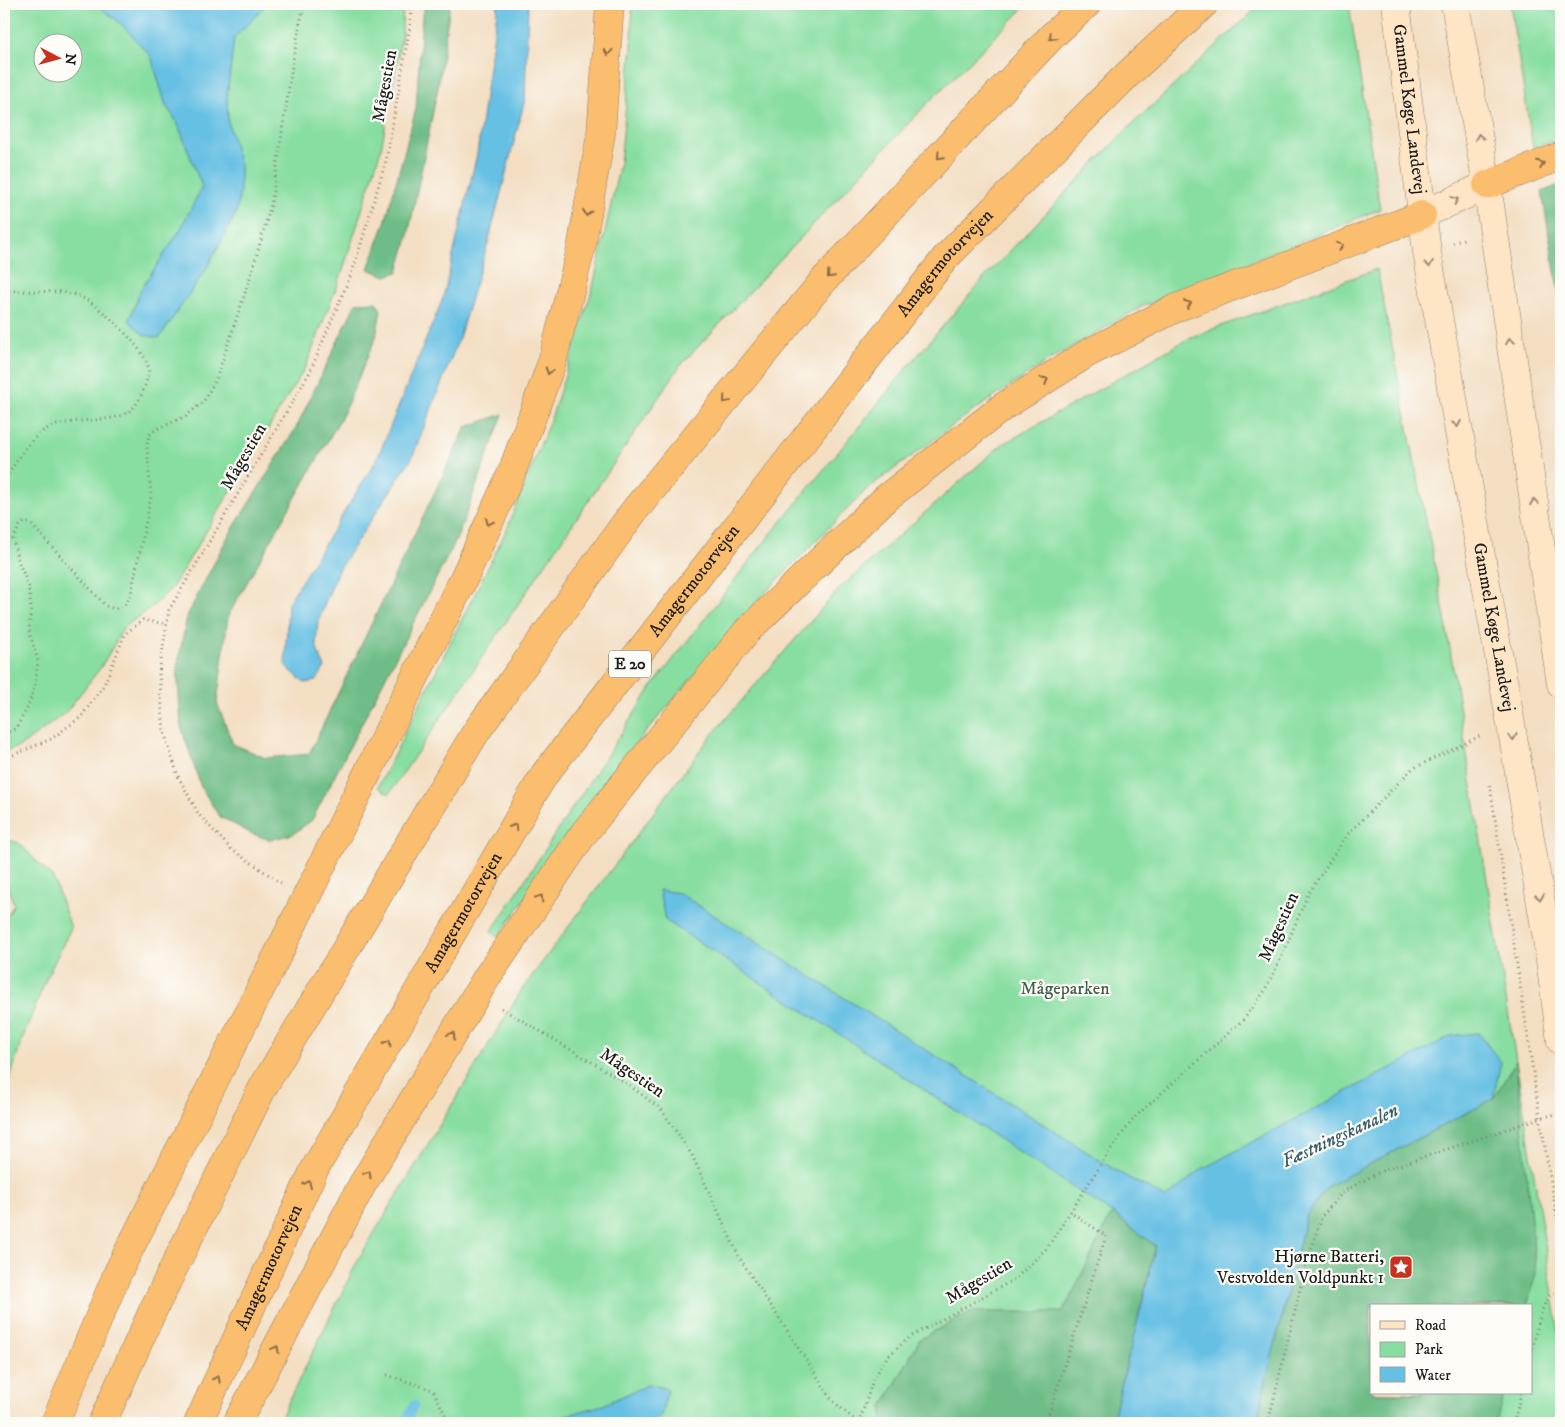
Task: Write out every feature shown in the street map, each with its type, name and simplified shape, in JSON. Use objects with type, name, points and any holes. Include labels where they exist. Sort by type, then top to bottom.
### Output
[{"type":"highway","points":[[55,1423],[118,1272],[437,632],[512,472],[552,362],[581,249],[601,134],[610,4]]},
{"type":"highway","points":[[102,1423],[153,1310],[262,1086],[476,732],[634,511],[824,280],[1052,36],[1087,4]]},
{"type":"highway","name":"Amagermotorvejen","points":[[198,1423],[314,1170],[544,775],[946,257],[1128,74],[1204,4]]},
{"type":"highway","points":[[1487,184],[1561,156]]},
{"type":"highway","points":[[237,1423],[362,1185],[487,976],[584,832],[747,631],[886,498],[1004,406],[1088,353],[1176,308],[1422,216]]},
{"type":"main road","name":"Gammel Køge Landevej","points":[[1396,4],[1427,252],[1512,728],[1547,939],[1561,1041]]},
{"type":"main road","points":[[1455,4],[1487,184],[1561,684]]},
{"type":"main road","name":"Gammel Køge Landevej","points":[[1422,216],[1487,184]]},
{"type":"path","points":[[4,733],[15,729],[27,709],[35,685],[38,661],[29,630],[31,610],[29,587],[17,558],[13,539],[20,525],[25,522],[31,524],[106,606],[115,609],[126,604],[131,594],[151,497],[146,445],[149,435],[155,430],[186,416],[203,402],[216,380],[250,275],[270,204],[304,4]]},
{"type":"path","name":"Mågestien","points":[[280,883],[231,849],[199,815],[178,776],[164,732],[159,673],[169,610],[310,372],[354,267],[386,161],[410,26],[411,4]]},
{"type":"path","points":[[1427,252],[1493,229]]},
{"type":"path","points":[[4,290],[58,292],[77,295],[92,303],[132,339],[148,365],[148,370],[142,393],[135,407],[118,418],[66,423],[43,431],[27,447],[4,483]]},
{"type":"path","points":[[4,759],[51,739],[81,717],[104,685],[125,634],[143,620],[167,624]]},
{"type":"path","name":"Mågestien","points":[[498,1006],[625,1082],[661,1109],[692,1155],[739,1256],[833,1401],[859,1423],[873,1380],[888,1356],[910,1337],[1015,1279],[1047,1248],[1113,1146],[1135,1117],[1244,1019],[1264,992],[1278,965],[1308,894],[1347,835],[1412,770],[1482,735],[1484,744]]},
{"type":"path","points":[[1490,784],[1540,1118],[1561,1241]]},
{"type":"path","points":[[1268,1423],[1310,1252],[1322,1216],[1344,1191],[1382,1171],[1540,1118],[1561,1113]]},
{"type":"path","points":[[1046,1423],[1106,1236],[1071,1212]]},
{"type":"path","points":[[1532,1349],[1537,1328],[1549,1296],[1555,1291],[1561,1290]]},
{"type":"path","points":[[387,1374],[433,1390],[449,1423]]},
{"type":"path","points":[[1514,1423],[1521,1394]]},
{"type":"green space","points":[[4,4],[403,4],[402,34],[381,149],[342,273],[306,366],[172,588],[146,612],[125,626],[101,667],[66,712],[21,746],[4,752]]},
{"type":"green space","points":[[423,4],[450,4],[438,87],[407,241],[398,272],[386,276],[368,269],[385,223],[416,109]]},
{"type":"green space","points":[[632,4],[1028,4],[922,109],[680,366],[389,794],[378,787],[507,529],[553,413],[593,287],[620,163],[632,46]]},
{"type":"green space","points":[[1261,4],[1349,4],[1380,209],[1141,307],[1049,360],[966,416],[867,489],[762,596],[627,754],[498,937],[491,932],[651,688],[758,550],[906,369],[985,277],[1125,131]]},
{"type":"green space","points":[[1510,4],[1561,4],[1561,139],[1533,147]]},
{"type":"green space","points":[[1561,184],[1561,307],[1542,192]]},
{"type":"green space","name":"Mågeparken","points":[[1377,269],[1445,618],[1516,1061],[1561,1346],[1561,1423],[278,1423],[359,1258],[523,988],[710,737],[839,589],[1000,446],[1191,337]]},
{"type":"green space","points":[[376,302],[381,310],[376,337],[343,414],[228,616],[217,703],[233,744],[266,758],[309,754],[466,427],[503,414],[457,538],[312,820],[293,834],[270,840],[250,833],[219,816],[201,787],[181,727],[177,668],[187,616],[226,540],[296,428],[356,303]]},
{"type":"green space","points":[[4,839],[19,843],[53,878],[71,928],[47,977],[21,1042],[4,1099],[4,922],[14,904],[4,879]]},
{"type":"green space","points":[[1516,1061],[1536,1273],[1528,1304],[1370,1304],[1370,1394],[1504,1394],[1496,1423],[1256,1423],[1306,1216],[1328,1186],[1493,1099]]},
{"type":"green space","points":[[1112,1213],[1156,1246],[1112,1423],[882,1423],[883,1406],[920,1339],[970,1312],[1063,1312]]},
{"type":"water","points":[[95,4],[267,4],[234,38],[227,96],[228,121],[240,166],[240,192],[236,213],[205,271],[159,338],[144,335],[129,321],[141,289],[180,230],[202,187],[177,122],[166,106],[151,56],[119,22]]},
{"type":"water","points":[[498,4],[528,4],[525,99],[488,243],[458,341],[412,458],[338,570],[318,622],[316,642],[318,652],[325,667],[316,681],[304,683],[285,665],[288,603],[377,459],[443,298],[477,154]]},
{"type":"water","name":"Fæstningskanalen","points":[[659,890],[679,893],[1120,1173],[1166,1198],[1202,1169],[1451,1036],[1478,1033],[1501,1062],[1493,1099],[1328,1186],[1306,1216],[1256,1423],[1112,1423],[1156,1246],[1112,1213],[665,920]]},
{"type":"water","points":[[649,1384],[668,1389],[661,1415],[653,1423],[494,1423],[497,1419],[550,1420],[603,1405]]},
{"type":"waterway","points":[[405,1423],[414,1405]]},
{"type":"place","name":"Hjørne Batteri, Vestvolden Voldpunkt 1","points":[[1401,1267]]}]
